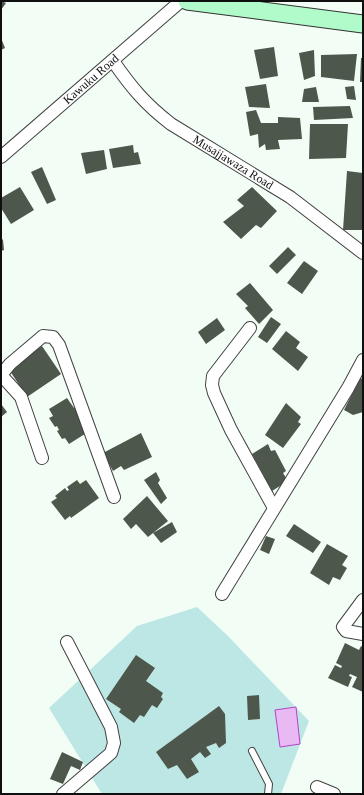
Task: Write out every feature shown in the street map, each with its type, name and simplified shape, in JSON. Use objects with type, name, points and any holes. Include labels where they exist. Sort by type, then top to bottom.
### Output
[{"type":"street","name":"Kawuku Road","points":[[1,157],[181,1]]},
{"type":"street","points":[[187,1],[363,24]]},
{"type":"street","name":"Musajjawaza Road","points":[[113,61],[136,94],[154,111],[171,124],[290,197],[363,253]]},
{"type":"street","points":[[250,328],[213,376],[212,385],[231,430],[274,508]]},
{"type":"street","points":[[42,458],[21,397],[1,375],[21,354],[43,336],[53,337],[59,345],[114,497]]},
{"type":"street","points":[[222,594],[348,388],[363,360]]},
{"type":"street","points":[[363,600],[343,626],[346,631],[363,634]]},
{"type":"street","points":[[63,794],[111,753],[114,743],[111,727],[67,642]]},
{"type":"street","points":[[317,787],[334,794]]},
{"type":"lane","points":[[252,751],[269,784],[268,794]]},
{"type":"shaded area","points":[[197,607],[228,636],[309,721],[281,794],[102,794],[49,708],[137,626]]},
{"type":"shaded area","points":[[296,707],[300,744],[280,747],[275,710]]},
{"type":"building","points":[[1,1],[6,3],[1,10]]},
{"type":"building","points":[[1,38],[5,48],[1,50]]},
{"type":"building","points":[[274,47],[278,76],[260,79],[254,50]]},
{"type":"building","points":[[314,50],[315,76],[304,80],[299,53]]},
{"type":"building","points":[[357,54],[354,81],[321,77],[321,55]]},
{"type":"building","points":[[361,58],[363,58],[363,82],[360,82]]},
{"type":"building","points":[[266,84],[270,108],[249,107],[245,87]]},
{"type":"building","points":[[354,86],[356,100],[347,99],[345,87]]},
{"type":"building","points":[[316,87],[319,102],[302,102],[304,89]]},
{"type":"building","points":[[350,106],[353,118],[314,120],[313,107]]},
{"type":"building","points":[[256,110],[261,123],[278,123],[278,117],[300,118],[302,139],[278,140],[280,149],[266,150],[265,144],[259,148],[258,134],[250,136],[246,112]]},
{"type":"building","points":[[310,124],[348,124],[346,158],[309,159]]},
{"type":"building","points":[[133,145],[134,153],[138,152],[141,164],[113,168],[109,149]]},
{"type":"building","points":[[104,150],[107,169],[86,174],[81,153]]},
{"type":"building","points":[[42,167],[56,200],[47,204],[31,172]]},
{"type":"building","points":[[347,171],[363,173],[363,230],[343,230]]},
{"type":"building","points":[[20,187],[34,210],[11,224],[1,208],[1,198]]},
{"type":"building","points":[[252,187],[277,211],[261,228],[256,225],[241,239],[223,222],[244,206],[237,200]]},
{"type":"building","points":[[1,238],[3,240],[4,250],[1,251]]},
{"type":"building","points":[[288,247],[296,255],[277,274],[269,266]]},
{"type":"building","points":[[304,261],[318,271],[302,294],[287,283]]},
{"type":"building","points":[[250,283],[273,310],[259,324],[245,308],[248,306],[236,294]]},
{"type":"building","points":[[271,317],[281,324],[267,343],[258,337]]},
{"type":"building","points":[[217,318],[225,330],[206,344],[198,332]]},
{"type":"building","points":[[286,331],[300,342],[296,348],[308,357],[298,371],[272,349]]},
{"type":"building","points":[[42,346],[61,374],[27,397],[8,368]]},
{"type":"building","points":[[360,378],[363,379],[363,412],[353,415],[344,410]]},
{"type":"building","points":[[67,398],[74,408],[76,407],[88,432],[69,444],[65,438],[62,439],[57,431],[59,430],[57,426],[55,427],[49,418],[53,416],[49,409]]},
{"type":"building","points":[[286,403],[301,417],[298,422],[301,424],[283,448],[265,435]]},
{"type":"building","points":[[1,404],[7,412],[1,417]]},
{"type":"building","points":[[141,433],[152,457],[124,470],[121,466],[113,471],[103,453]]},
{"type":"building","points":[[268,444],[271,451],[275,450],[286,471],[283,473],[288,481],[272,491],[252,454]]},
{"type":"building","points":[[156,472],[160,480],[158,483],[167,498],[161,504],[144,480]]},
{"type":"building","points":[[77,480],[80,484],[86,480],[99,498],[71,518],[70,516],[65,520],[51,502],[57,498],[55,496],[65,488],[67,491],[69,490],[67,487]]},
{"type":"building","points":[[147,496],[168,521],[148,537],[136,524],[131,529],[123,519]]},
{"type":"building","points":[[172,522],[177,532],[161,543],[153,533]]},
{"type":"building","points":[[294,524],[321,542],[313,553],[286,536]]},
{"type":"building","points":[[266,536],[275,539],[269,554],[260,550]]},
{"type":"building","points":[[327,544],[348,556],[342,565],[347,568],[340,580],[333,577],[329,585],[310,573]]},
{"type":"building","points":[[345,643],[359,650],[361,646],[363,647],[363,692],[352,687],[357,677],[350,674],[349,676],[352,677],[348,687],[328,678],[335,665],[341,668],[342,666],[336,663]]},
{"type":"building","points":[[136,655],[155,668],[146,681],[163,693],[161,697],[163,699],[157,708],[152,705],[144,717],[140,715],[134,723],[119,712],[121,709],[106,699]]},
{"type":"building","points":[[259,695],[260,719],[248,720],[247,696]]},
{"type":"building","points":[[219,706],[225,714],[226,743],[219,748],[216,743],[206,747],[211,754],[205,758],[200,752],[191,759],[199,772],[187,779],[177,765],[168,769],[156,752]]},
{"type":"building","points":[[62,752],[83,762],[80,770],[71,766],[63,784],[50,779]]}]
